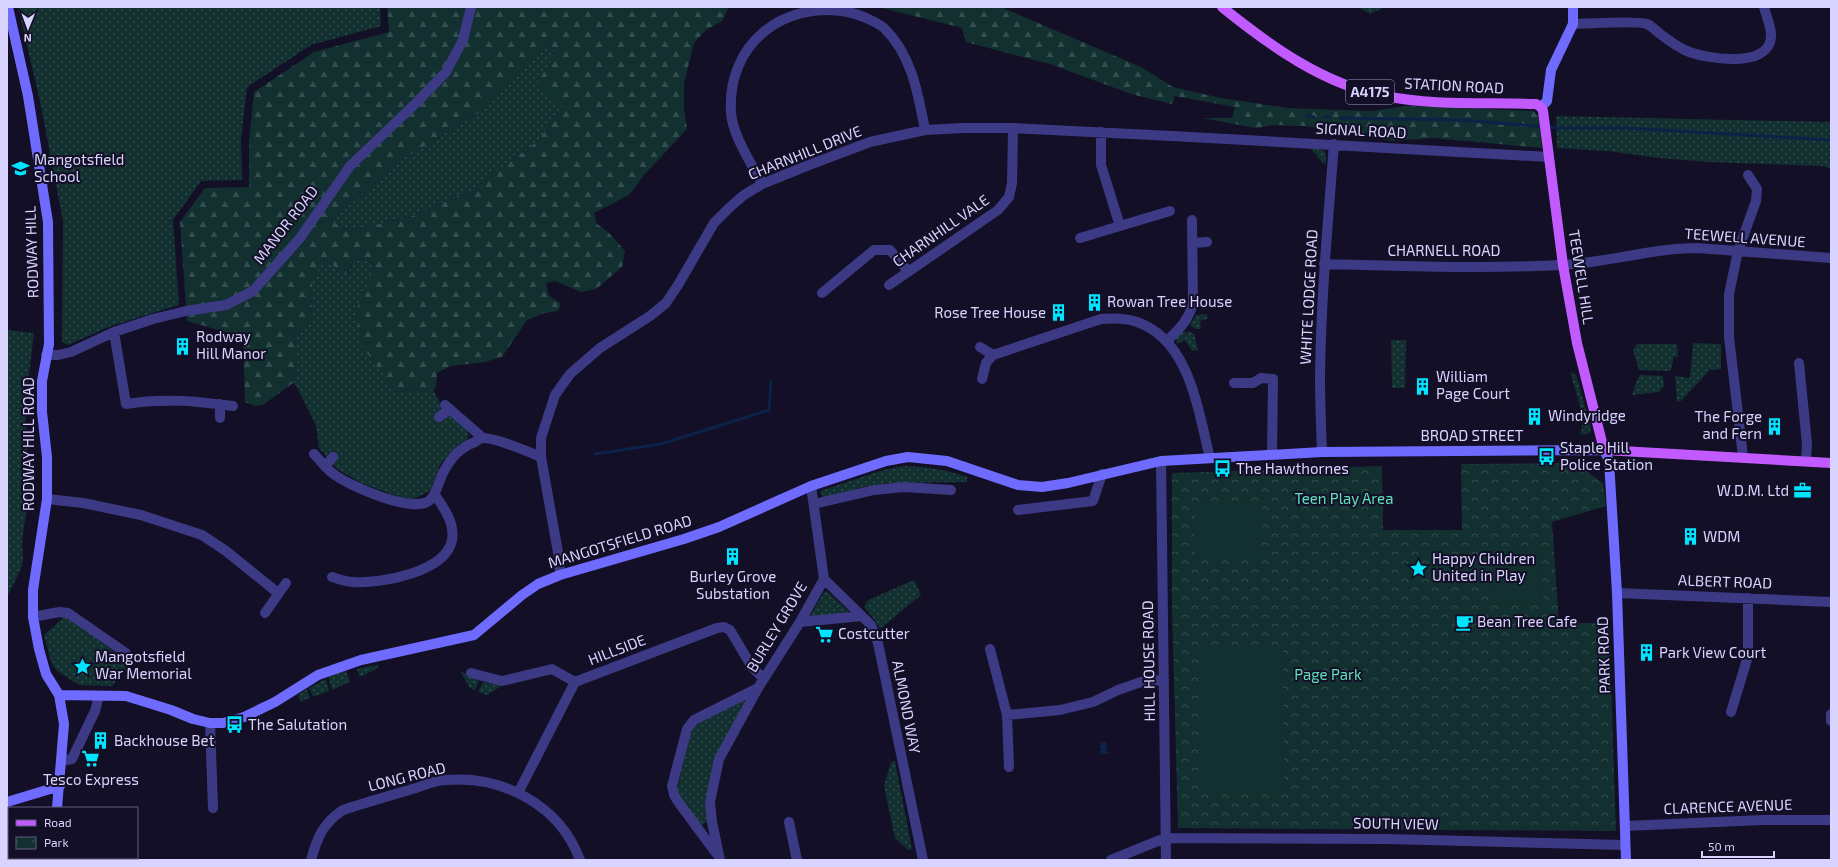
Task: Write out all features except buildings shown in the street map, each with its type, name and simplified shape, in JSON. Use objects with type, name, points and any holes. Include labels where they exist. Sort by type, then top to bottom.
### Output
[{"type":"main road","name":"RODWAY HILL","points":[[8,7],[28,96],[48,222],[49,344],[46,355]]},
{"type":"main road","name":"STATION ROAD","points":[[1222,7],[1253,32],[1289,55],[1316,71],[1347,85],[1384,96],[1416,100],[1536,104],[1541,107]]},
{"type":"main road","points":[[1541,107],[1547,101],[1551,70],[1573,24],[1573,7]]},
{"type":"main road","name":"TEEWELL HILL","points":[[1541,107],[1544,117],[1563,265],[1578,349],[1604,450]]},
{"type":"main road","name":"RODWAY HILL ROAD","points":[[46,355],[42,381],[42,412],[47,457],[47,498],[33,590],[33,617],[39,649],[46,674],[59,694]]},
{"type":"main road","name":"BROAD STREET","points":[[1161,461],[1322,452],[1604,450],[1806,460],[1831,463]]},
{"type":"main road","name":"PARK ROAD","points":[[1604,450],[1609,460],[1617,593],[1626,860]]},
{"type":"main road","name":"MANGOTSFIELD ROAD","points":[[59,694],[126,696],[210,723],[222,723],[244,717],[275,702],[318,676],[361,660],[474,635],[522,595],[538,584],[560,575],[684,539],[719,527],[811,486],[886,461],[908,457],[951,462],[1018,485],[1042,487],[1068,484],[1102,474],[1161,461]]},
{"type":"main road","points":[[57,807],[64,724],[59,694]]},
{"type":"main road","points":[[7,802],[60,786]]},
{"type":"street","name":"MANOR ROAD","points":[[46,355],[58,355],[71,352],[114,332],[153,319],[186,311],[226,305],[252,291],[300,238],[350,166],[446,72],[463,40],[471,7]]},
{"type":"street","points":[[1573,24],[1646,24],[1673,44],[1688,52],[1730,60],[1751,57],[1762,52],[1768,45],[1771,37],[1764,7]]},
{"type":"street","points":[[762,184],[736,134],[731,114],[731,90],[742,58],[753,39],[775,21],[796,12],[816,9],[836,9],[856,14],[883,27],[901,49],[912,72],[918,93],[925,130]]},
{"type":"street","name":"CHARNHILL DRIVE","points":[[560,575],[559,558],[541,457],[541,438],[555,394],[570,374],[600,348],[650,316],[666,303],[714,223],[744,195],[762,184],[870,142],[925,130],[1013,128],[1172,136]]},
{"type":"street","name":"CHARNHILL VALE","points":[[889,285],[998,210],[1009,197],[1012,183],[1013,128]]},
{"type":"street","points":[[1101,132],[1101,165],[1120,226]]},
{"type":"street","name":"SIGNAL ROAD","points":[[1172,136],[1548,153]]},
{"type":"street","name":"WHITE LODGE ROAD","points":[[1322,452],[1320,376],[1324,264],[1334,144]]},
{"type":"street","points":[[1743,457],[1729,337],[1730,294],[1738,251],[1756,201],[1757,189],[1748,175]]},
{"type":"street","points":[[1080,238],[1170,211]]},
{"type":"street","points":[[1167,341],[1181,328],[1190,315],[1193,303],[1192,220]]},
{"type":"street","points":[[1192,243],[1206,242]]},
{"type":"street","name":"TEEWELL AVENUE","points":[[1563,265],[1676,248],[1831,258]]},
{"type":"street","points":[[822,293],[874,250],[890,250],[908,271]]},
{"type":"street","name":"CHARNELL ROAD","points":[[1324,264],[1450,267],[1563,265]]},
{"type":"street","points":[[982,379],[986,363],[993,355],[1101,319],[1116,318],[1136,321],[1154,330],[1167,341],[1188,375],[1210,458]]},
{"type":"street","points":[[114,332],[126,404],[151,400],[188,400],[233,406]]},
{"type":"street","points":[[980,347],[993,355]]},
{"type":"street","points":[[1799,363],[1807,444],[1806,460]]},
{"type":"street","points":[[1234,383],[1253,383],[1261,378],[1273,378],[1272,455]]},
{"type":"street","points":[[220,404],[220,418]]},
{"type":"street","points":[[438,417],[448,407],[483,438],[512,445],[541,457]]},
{"type":"street","points":[[314,454],[332,473],[361,489],[405,504],[419,505],[429,501],[435,495],[441,475],[452,457],[464,446],[483,438]]},
{"type":"street","points":[[325,466],[333,457]]},
{"type":"street","name":"HILL HOUSE ROAD","points":[[1161,461],[1166,860]]},
{"type":"street","points":[[1018,510],[1093,501],[1102,474]]},
{"type":"street","name":"BURLEY GROVE","points":[[719,857],[711,809],[714,779],[719,759],[758,688],[800,622],[824,579],[811,486]]},
{"type":"street","points":[[814,504],[874,490],[904,487],[951,490]]},
{"type":"street","points":[[332,577],[353,582],[404,576],[427,567],[443,556],[450,547],[452,538],[451,525],[447,512],[435,495]]},
{"type":"street","points":[[47,498],[83,503],[141,515],[202,535],[226,551],[278,593]]},
{"type":"street","name":"ALMOND WAY","points":[[824,579],[871,625],[878,643],[923,860]]},
{"type":"street","points":[[265,613],[286,583]]},
{"type":"street","name":"ALBERT ROAD","points":[[1617,593],[1831,602]]},
{"type":"street","points":[[1731,712],[1748,656],[1748,598]]},
{"type":"street","points":[[33,617],[59,612],[68,614],[126,653]]},
{"type":"street","points":[[800,622],[862,616]]},
{"type":"street","name":"HILLSIDE","points":[[518,793],[575,682],[717,628],[730,630],[752,667],[764,679]]},
{"type":"street","points":[[990,649],[1007,715],[1009,767]]},
{"type":"street","points":[[471,673],[502,681],[552,669],[575,682]]},
{"type":"street","points":[[1007,715],[1060,710],[1094,702],[1118,690],[1141,682],[1164,680]]},
{"type":"street","name":"BURLEY GROVE","points":[[719,857],[679,803],[674,795],[672,786],[687,729],[694,720],[758,688]]},
{"type":"street","points":[[62,761],[72,759],[95,710],[99,696]]},
{"type":"street","points":[[1831,714],[1831,721]]},
{"type":"street","points":[[210,723],[213,808]]},
{"type":"street","name":"LONG ROAD","points":[[311,860],[322,830],[330,818],[343,810],[444,780],[474,780],[518,793],[542,807],[564,829],[580,860]]},
{"type":"street","name":"CLARENCE AVENUE","points":[[1625,826],[1763,820],[1831,820]]},
{"type":"street","points":[[789,822],[797,860]]},
{"type":"street","points":[[1111,860],[1165,838]]},
{"type":"street","name":"SOUTH VIEW","points":[[1165,838],[1386,838],[1625,845]]},
{"type":"green space","points":[[18,7],[380,7],[381,26],[311,45],[247,87],[241,140],[242,180],[201,181],[173,220],[179,305],[111,326],[68,345],[62,342],[63,221],[40,101]]},
{"type":"green space","points":[[387,7],[729,7],[722,21],[706,30],[694,43],[684,83],[684,109],[687,129],[645,174],[629,195],[594,213],[596,223],[609,233],[625,251],[622,267],[596,289],[581,292],[555,281],[546,283],[549,296],[561,304],[558,311],[544,313],[527,320],[502,357],[485,362],[451,366],[437,373],[436,387],[433,390],[396,392],[362,346],[356,311],[375,265],[366,259],[354,260],[347,273],[341,276],[332,263],[325,262],[319,268],[313,281],[311,296],[312,319],[295,336],[298,368],[293,383],[263,405],[255,406],[245,402],[243,337],[187,321],[180,222],[205,188],[249,187],[249,140],[254,92],[314,52],[389,32]],"holes":[[[546,43],[556,51],[537,84],[563,107],[538,141],[470,191],[410,217],[350,230],[331,221],[404,158],[476,115]]]},
{"type":"green space","points":[[878,7],[1001,7],[1141,67],[1173,87],[1221,98],[1288,108],[1372,111],[1405,106],[1533,111],[1539,116],[1542,148],[1433,138],[1393,141],[1305,126],[1272,125],[1256,128],[1202,118],[1232,118],[1235,107],[1175,96],[1172,104],[1131,94],[1053,65],[966,42],[962,28]]},
{"type":"green space","points":[[1358,7],[1385,7],[1370,14]]},
{"type":"green space","points":[[545,43],[556,51],[563,107],[538,141],[470,191],[410,217],[350,230],[331,221],[404,158],[476,115]]},
{"type":"green space","points":[[1556,116],[1831,122],[1831,169],[1824,166],[1709,162],[1659,158],[1608,151],[1557,148]]},
{"type":"green space","points":[[1310,148],[1323,150],[1326,154],[1326,163],[1324,164]]},
{"type":"green space","points":[[366,259],[375,265],[395,392],[433,390],[442,406],[440,411],[460,422],[467,430],[468,435],[467,440],[459,444],[440,465],[430,491],[414,499],[402,498],[363,484],[337,469],[319,448],[316,426],[297,387],[293,383],[298,368],[295,336],[312,318],[311,288],[315,274],[325,262],[332,263],[341,276],[348,273],[354,260]]},
{"type":"green space","points":[[1207,314],[1207,319],[1200,321],[1201,329],[1196,329],[1190,325],[1196,315]]},
{"type":"green space","points":[[7,330],[34,333],[25,407],[29,490],[22,543],[23,558],[21,569],[7,597]]},
{"type":"green space","points":[[1183,331],[1188,333],[1189,331],[1194,334],[1198,350],[1192,351],[1185,340],[1177,344],[1176,338]]},
{"type":"green space","points":[[1391,340],[1406,340],[1405,388],[1392,388]]},
{"type":"green space","points":[[1693,343],[1721,344],[1721,369],[1710,370],[1681,401],[1677,402],[1675,376],[1690,378]]},
{"type":"green space","points":[[1637,344],[1677,344],[1678,357],[1674,356],[1671,371],[1639,370],[1633,350]]},
{"type":"green space","points":[[1570,372],[1576,375],[1591,428],[1590,433],[1580,435],[1582,428],[1581,413]]},
{"type":"green space","points":[[1640,375],[1663,376],[1664,386],[1659,392],[1632,395]]},
{"type":"green space","name":"Page Park","points":[[1584,463],[1587,472],[1603,483],[1606,506],[1552,522],[1559,624],[1609,622],[1616,831],[1178,828],[1172,605],[1172,473],[1382,466],[1383,530],[1462,530],[1461,464]]},
{"type":"green space","points":[[905,466],[952,472],[967,477],[967,482],[888,483],[862,487],[827,498],[823,497],[820,491],[883,470]]},
{"type":"green space","points":[[1262,503],[1262,559],[1195,559],[1195,504]]},
{"type":"green space","points":[[1542,551],[1543,603],[1491,604],[1490,552]]},
{"type":"green space","points":[[914,580],[921,595],[880,629],[864,607],[868,600]]},
{"type":"green space","points":[[827,591],[848,611],[846,615],[812,618],[810,616],[824,592]]},
{"type":"green space","points":[[65,616],[130,663],[112,686],[79,685],[57,671],[51,662],[44,635]]},
{"type":"green space","points":[[1200,648],[1283,648],[1284,792],[1200,793]]},
{"type":"green space","points":[[378,665],[378,668],[360,677],[357,669]]},
{"type":"green space","points":[[346,671],[350,682],[332,690],[328,675]]},
{"type":"green space","points":[[460,671],[479,681],[475,690],[470,688]]},
{"type":"green space","points":[[326,679],[329,691],[313,697],[309,688]]},
{"type":"green space","points":[[483,682],[503,685],[487,695],[478,692]]},
{"type":"green space","points":[[307,689],[310,698],[300,702],[298,695]]},
{"type":"green space","points":[[744,699],[745,703],[721,747],[708,821],[701,826],[679,798],[677,789],[691,733],[694,725]]},
{"type":"green space","points":[[895,761],[912,849],[908,850],[895,838],[884,786],[891,762]]},
{"type":"green space","points":[[8,813],[8,859],[49,860],[7,860]]},
{"type":"water","points":[[1101,742],[1106,742],[1108,754],[1100,754]]},
{"type":"waterway","points":[[1307,116],[1314,117]]},
{"type":"waterway","points":[[1325,117],[1330,117]]},
{"type":"waterway","points":[[1340,118],[1461,120],[1560,128],[1626,128],[1831,140]]},
{"type":"waterway","points":[[595,454],[661,444],[769,410],[771,382]]},
{"type":"place","name":"Mangotsfield School","points":[[21,169]]},
{"type":"place","name":"Rowan Tree House","points":[[1094,302]]},
{"type":"place","name":"Rose Tree House","points":[[1059,313]]},
{"type":"place","name":"Rodway Hill Manor","points":[[183,346]]},
{"type":"place","name":"William Page Court","points":[[1423,386]]},
{"type":"place","name":"Windyridge","points":[[1535,416]]},
{"type":"place","name":"The Forge and Fern","points":[[1775,426]]},
{"type":"place","name":"Staple Hill Police Station","points":[[1547,457]]},
{"type":"place","name":"The Hawthornes","points":[[1223,469]]},
{"type":"place","name":"W.D.M. Ltd","points":[[1802,491]]},
{"type":"place","name":"WDM","points":[[1690,537]]},
{"type":"place","name":"Burley Grove Substation","points":[[733,556]]},
{"type":"place","name":"Happy Children United in Play","points":[[1419,568]]},
{"type":"place","name":"Bean Tree Cafe","points":[[1464,622]]},
{"type":"place","name":"Costcutter","points":[[825,634]]},
{"type":"place","name":"Park View Court","points":[[1646,653]]},
{"type":"place","name":"Mangotsfield War Memorial","points":[[82,666]]},
{"type":"place","name":"The Salutation","points":[[235,725]]},
{"type":"place","name":"Backhouse Bet","points":[[101,741]]},
{"type":"place","name":"Tesco Express","points":[[91,759]]},
{"type":"park label","name":"Teen Play Area","points":[[1344,499]]}]
